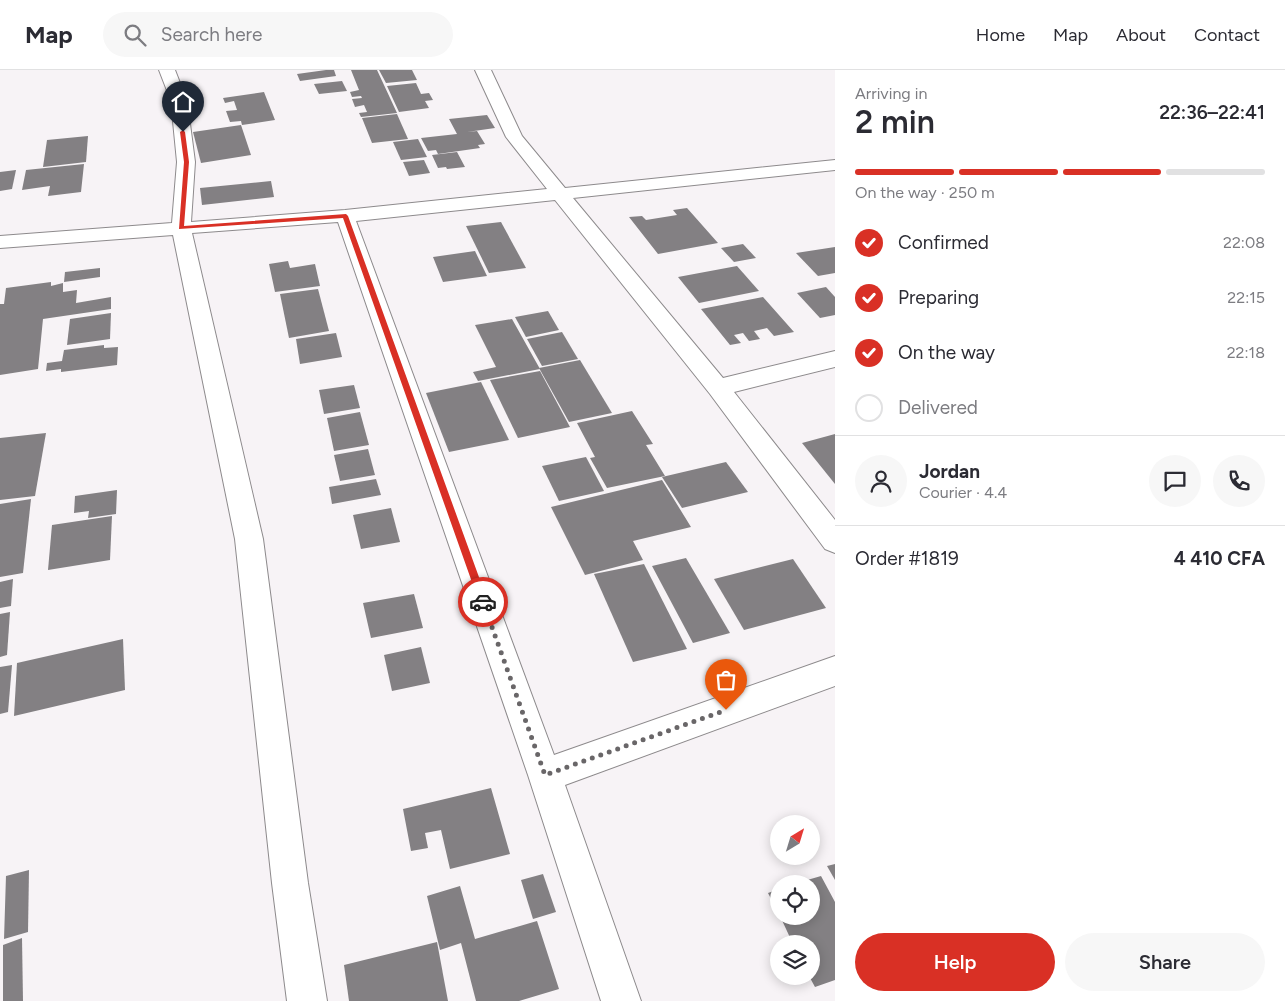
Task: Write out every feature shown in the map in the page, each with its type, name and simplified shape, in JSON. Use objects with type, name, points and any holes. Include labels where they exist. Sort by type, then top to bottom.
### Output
[{"type":"street","points":[[167,70],[179,101],[186,162],[181,228],[248,539],[290,884],[307,1001]]},
{"type":"street","points":[[483,70],[514,138],[718,388],[835,541]]},
{"type":"street","points":[[0,242],[346,216],[835,164]]},
{"type":"street","points":[[346,216],[545,775],[621,1001]]},
{"type":"street","points":[[718,388],[835,359]]},
{"type":"street","points":[[545,775],[835,671]]},
{"type":"building","points":[[334,70],[336,76],[300,81],[297,74]]},
{"type":"building","points":[[351,70],[377,70],[397,113],[361,117],[359,113],[367,112],[364,105],[355,107],[352,99],[362,98],[361,96],[352,97],[350,92],[359,90]]},
{"type":"building","points":[[379,70],[412,70],[417,80],[386,83]]},
{"type":"building","points":[[342,81],[347,91],[319,94],[314,84]]},
{"type":"building","points":[[416,83],[421,94],[429,93],[433,100],[425,101],[429,108],[399,112],[387,86]]},
{"type":"building","points":[[264,92],[275,120],[242,125],[241,121],[230,122],[226,111],[237,110],[234,101],[225,103],[223,98]]},
{"type":"building","points":[[397,114],[408,139],[372,143],[362,118]]},
{"type":"building","points":[[487,115],[495,128],[467,132],[477,131],[485,144],[478,145],[480,148],[438,154],[436,150],[428,151],[421,138],[457,134],[449,119]]},
{"type":"building","points":[[241,125],[251,155],[201,163],[193,132]]},
{"type":"building","points":[[88,136],[86,162],[43,167],[47,140]]},
{"type":"building","points":[[418,139],[427,157],[401,160],[393,142]]},
{"type":"building","points":[[457,152],[465,167],[438,168],[432,155]]},
{"type":"building","points":[[424,160],[430,173],[409,176],[403,162]]},
{"type":"building","points":[[84,164],[81,192],[48,196],[50,186],[22,190],[26,170]]},
{"type":"building","points":[[16,170],[12,189],[0,191],[0,172]]},
{"type":"building","points":[[271,181],[274,197],[202,205],[200,188]]},
{"type":"building","points":[[687,208],[718,243],[658,254],[629,217],[642,216],[646,220],[677,215],[673,210]]},
{"type":"building","points":[[501,222],[526,268],[489,273],[466,226]]},
{"type":"building","points":[[743,244],[756,258],[734,262],[721,248]]},
{"type":"building","points":[[835,247],[835,273],[818,276],[796,253]]},
{"type":"building","points":[[475,251],[487,276],[443,282],[433,257]]},
{"type":"building","points":[[288,261],[290,268],[315,264],[320,286],[275,292],[269,264]]},
{"type":"building","points":[[737,266],[759,291],[699,303],[678,277]]},
{"type":"building","points":[[100,268],[100,277],[64,282],[65,272]]},
{"type":"building","points":[[51,282],[51,286],[63,283],[63,292],[77,290],[76,303],[111,297],[111,309],[43,319],[38,369],[0,375],[0,304],[4,304],[6,288]]},
{"type":"building","points":[[826,287],[835,297],[835,315],[820,318],[797,293]]},
{"type":"building","points":[[318,289],[329,331],[289,338],[280,294]]},
{"type":"building","points":[[763,297],[794,332],[774,336],[767,328],[754,331],[760,339],[749,341],[743,333],[734,335],[741,343],[730,345],[701,309]]},
{"type":"building","points":[[548,311],[559,330],[526,337],[515,317]]},
{"type":"building","points":[[111,313],[110,339],[67,345],[70,319]]},
{"type":"building","points":[[512,319],[540,369],[478,381],[473,372],[496,367],[475,325]]},
{"type":"building","points":[[562,332],[578,359],[542,366],[527,339]]},
{"type":"building","points":[[336,333],[342,357],[300,364],[296,339]]},
{"type":"building","points":[[104,345],[104,348],[118,347],[117,365],[61,372],[61,369],[46,371],[47,363],[62,361],[64,350]]},
{"type":"building","points":[[580,360],[612,413],[569,422],[539,368]]},
{"type":"building","points":[[540,371],[570,427],[518,438],[490,380]]},
{"type":"building","points":[[481,382],[509,440],[449,452],[426,393]]},
{"type":"building","points":[[354,385],[360,408],[324,414],[319,390]]},
{"type":"building","points":[[632,411],[653,444],[646,445],[665,476],[607,488],[590,458],[595,457],[577,423]]},
{"type":"building","points":[[360,412],[369,445],[334,451],[327,418]]},
{"type":"building","points":[[46,433],[35,496],[0,500],[0,438]]},
{"type":"building","points":[[835,434],[835,484],[802,443]]},
{"type":"building","points":[[368,449],[375,475],[340,481],[334,455]]},
{"type":"building","points":[[586,457],[604,491],[559,501],[542,466]]},
{"type":"building","points":[[726,462],[748,492],[682,508],[662,477]]},
{"type":"building","points":[[376,479],[381,495],[332,504],[329,487]]},
{"type":"building","points":[[662,480],[691,527],[633,541],[643,560],[585,575],[551,507]]},
{"type":"building","points":[[117,490],[116,514],[88,518],[89,511],[74,513],[75,496]]},
{"type":"building","points":[[31,499],[23,573],[0,577],[0,504]]},
{"type":"building","points":[[391,508],[400,542],[361,549],[353,515]]},
{"type":"building","points":[[112,516],[110,560],[48,570],[52,525]]},
{"type":"building","points":[[686,558],[730,633],[693,643],[652,566]]},
{"type":"building","points":[[793,559],[826,608],[744,630],[714,579]]},
{"type":"building","points":[[644,564],[687,649],[633,662],[594,574]]},
{"type":"building","points":[[13,579],[11,606],[0,608],[0,582]]},
{"type":"building","points":[[414,594],[423,628],[371,638],[363,603]]},
{"type":"building","points":[[10,612],[7,655],[0,657],[0,614]]},
{"type":"building","points":[[123,639],[125,690],[14,716],[17,663]]},
{"type":"building","points":[[421,647],[430,683],[392,691],[384,655]]},
{"type":"building","points":[[12,665],[8,712],[0,714],[0,667]]},
{"type":"building","points":[[491,788],[510,854],[450,869],[441,830],[425,833],[428,848],[411,851],[403,809]]},
{"type":"building","points":[[835,864],[835,880],[827,866]]},
{"type":"building","points":[[29,870],[28,932],[4,939],[6,876]]},
{"type":"building","points":[[543,874],[556,912],[533,919],[521,880]]},
{"type":"building","points":[[820,876],[835,902],[835,980],[815,987],[814,985],[820,985],[820,935],[789,935],[784,925],[820,925]]},
{"type":"building","points":[[460,886],[475,939],[537,921],[559,989],[519,1001],[476,1001],[461,943],[440,950],[427,896]]},
{"type":"building","points":[[22,938],[23,1001],[3,1001],[3,945]]},
{"type":"building","points":[[437,942],[448,1001],[349,1001],[344,965]]},
{"type":"way so far","points":[[483,602],[545,775],[726,710]]},
{"type":"route","points":[[183,132],[186,162],[181,228],[346,216],[483,602]]}]
